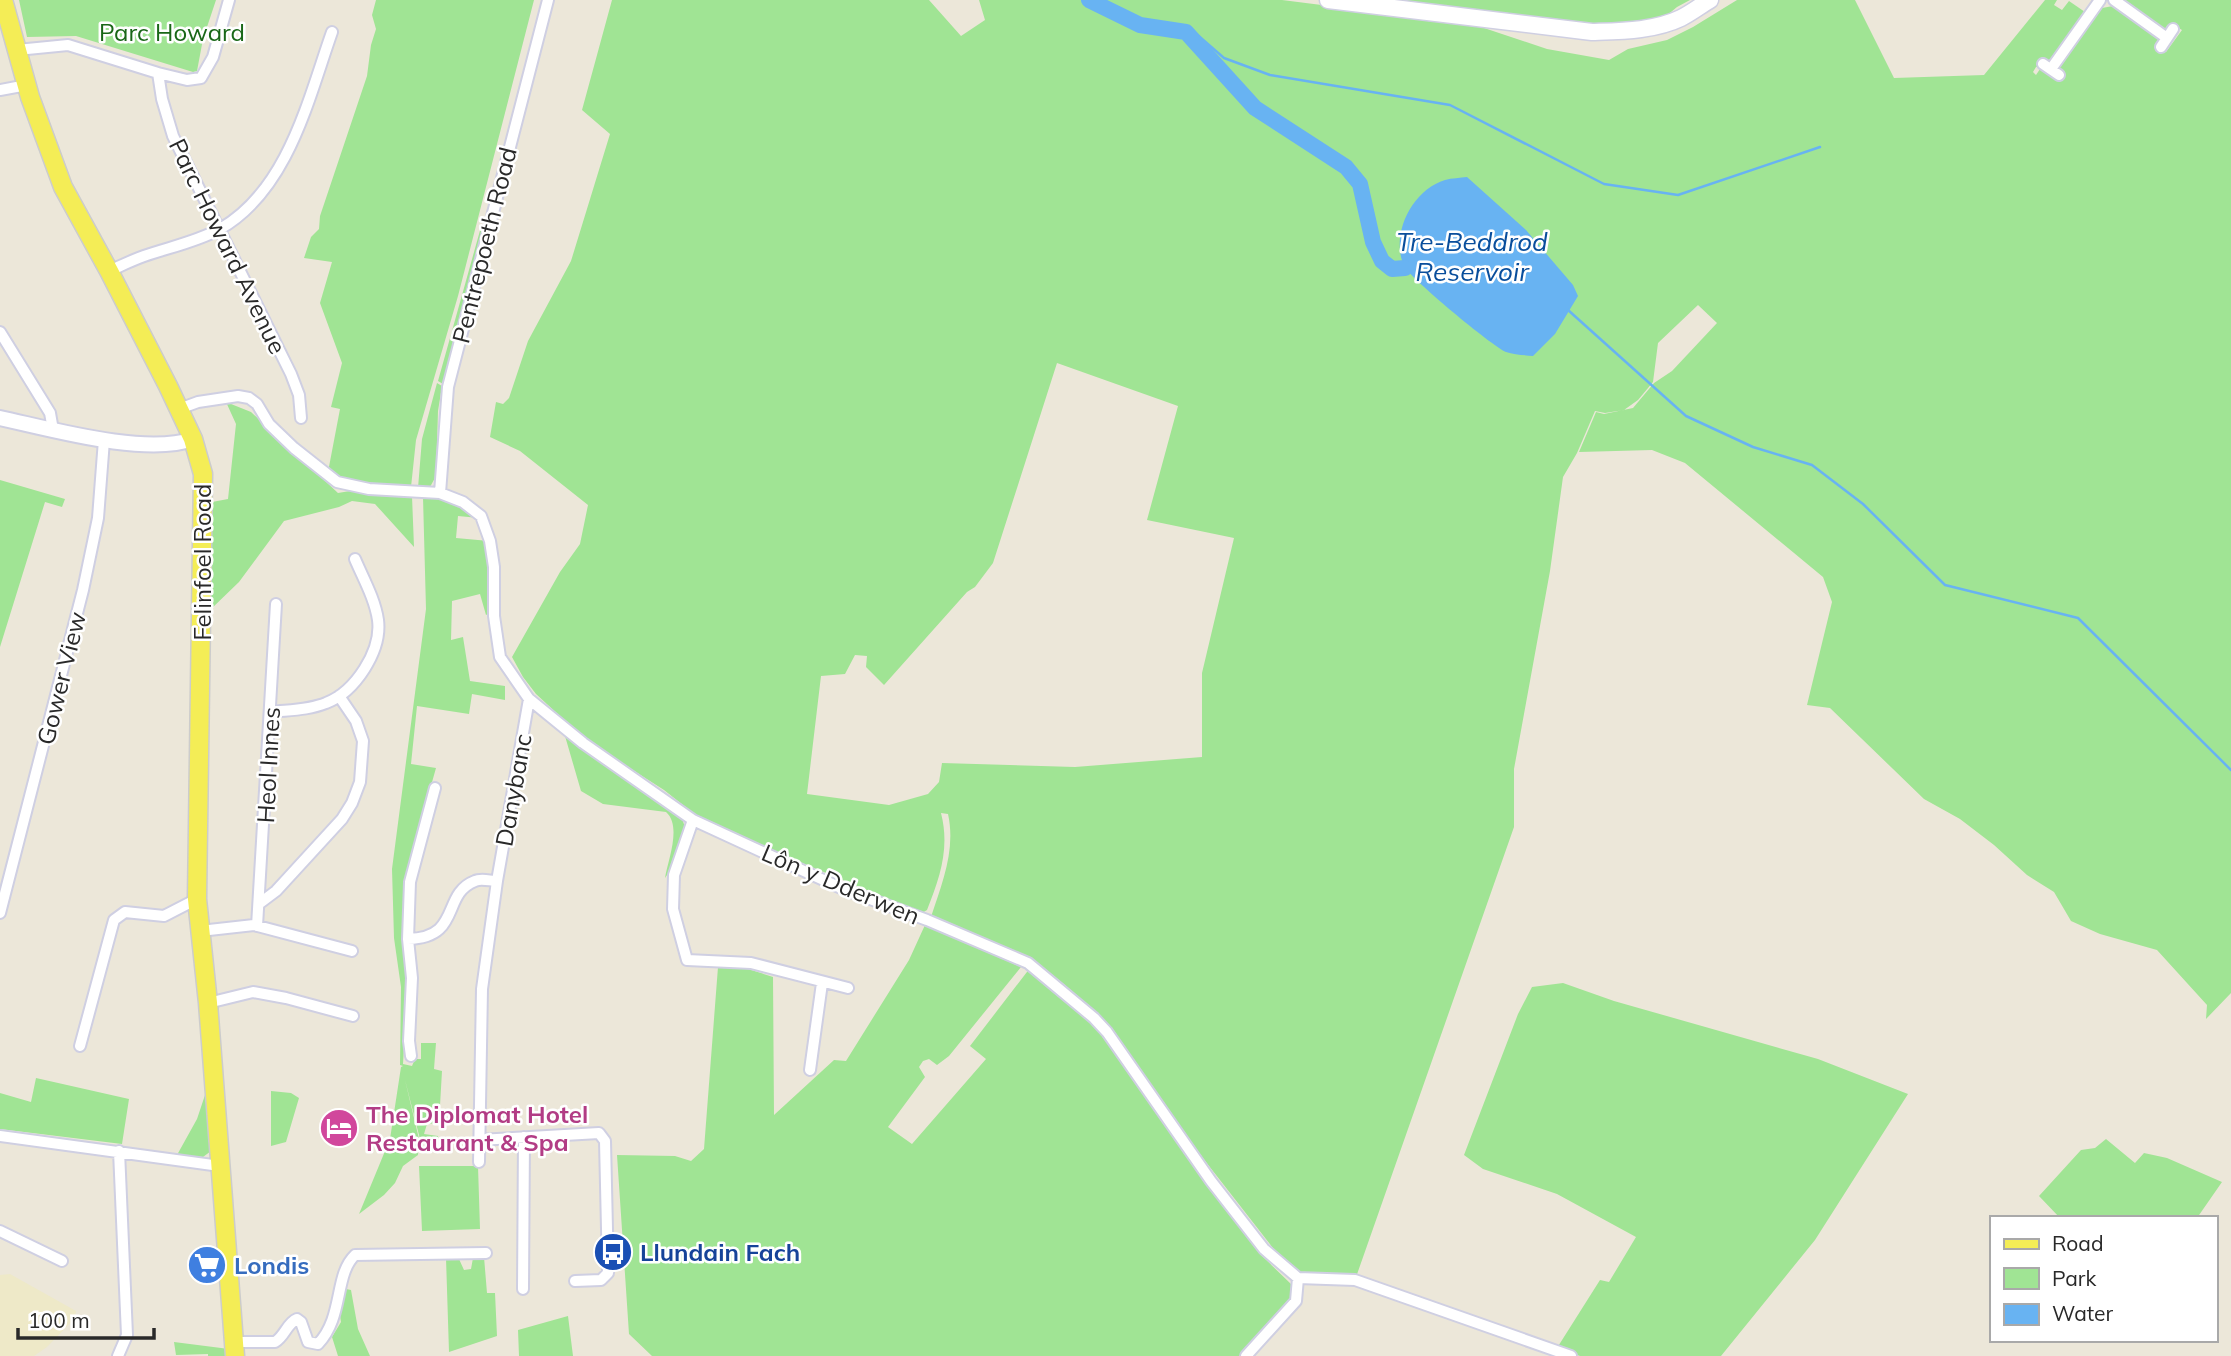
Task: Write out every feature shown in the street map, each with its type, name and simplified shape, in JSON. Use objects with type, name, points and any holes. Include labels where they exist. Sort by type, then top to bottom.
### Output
[{"type":"main road","name":"Felinfoel Road","points":[[3,0],[27,85],[62,187],[109,271],[179,409],[193,439],[203,474],[197,899],[208,1003],[234,1349]]},
{"type":"main road","points":[[1328,0],[1592,32],[1653,27],[1679,19],[1710,0]]},
{"type":"street","points":[[17,50],[68,45],[158,73],[187,80],[201,78],[213,57],[229,0]]},
{"type":"street","name":"Pentrepoeth Road","points":[[440,493],[448,387],[548,0]]},
{"type":"street","points":[[2051,69],[2100,0]]},
{"type":"street","points":[[2114,0],[2167,38]]},
{"type":"street","points":[[109,271],[141,257],[196,240],[220,229],[243,213],[273,179],[299,124],[332,32]]},
{"type":"street","name":"Parc Howard Avenue","points":[[158,73],[162,99],[173,136],[291,374],[299,395],[301,418]]},
{"type":"street","points":[[0,90],[27,85]]},
{"type":"street","points":[[0,332],[50,413],[53,430]]},
{"type":"street","name":"Lôn y Dderwen","points":[[179,409],[198,402],[238,396],[249,398],[257,404],[269,424],[329,478],[355,488],[428,491],[463,502],[481,516],[491,541],[494,616],[500,657],[528,699],[583,743],[693,820],[843,888],[927,920],[1035,967],[1107,1032],[1211,1181],[1265,1249],[1298,1278]]},
{"type":"street","points":[[0,418],[104,440],[180,444],[193,439]]},
{"type":"street","name":"Gower View","points":[[0,913],[3,886],[83,590],[98,518],[104,440]]},
{"type":"street","points":[[272,712],[325,704],[353,684],[363,669],[378,638],[376,611],[355,559]]},
{"type":"street","name":"Heol Innes","points":[[257,926],[272,712],[276,604]]},
{"type":"street","points":[[260,903],[276,891],[314,850],[342,819],[352,803],[360,782],[363,741],[356,721],[339,696]]},
{"type":"street","name":"Danybanc","points":[[479,1140],[479,1090],[484,1047],[482,989],[497,881],[528,699]]},
{"type":"street","points":[[411,1056],[409,1041],[412,978],[408,939],[410,882],[435,788]]},
{"type":"street","points":[[693,820],[674,875],[673,909],[687,960],[751,963],[848,988]]},
{"type":"street","name":"Danybanc","points":[[408,939],[425,939],[438,931],[465,887],[477,880],[497,881]]},
{"type":"street","points":[[80,1046],[114,920],[125,912],[170,915],[197,899]]},
{"type":"street","points":[[200,931],[257,926],[352,951]]},
{"type":"street","points":[[810,1070],[822,983]]},
{"type":"street","points":[[208,1003],[253,992],[353,1016]]},
{"type":"street","points":[[479,1162],[479,1140],[598,1133],[605,1141],[608,1273],[601,1280],[575,1281]]},
{"type":"street","points":[[0,1136],[220,1166]]},
{"type":"street","points":[[523,1289],[524,1137]]},
{"type":"street","points":[[118,1356],[127,1335],[119,1152]]},
{"type":"street","points":[[0,1231],[62,1261]]},
{"type":"street","points":[[234,1349],[275,1342],[283,1336],[291,1322],[297,1319],[301,1322],[308,1342],[318,1344],[329,1330],[340,1298],[346,1265],[355,1255],[486,1253]]},
{"type":"street","points":[[1246,1356],[1296,1301],[1298,1278],[1355,1280],[1571,1356]]},
{"type":"shaded area","points":[[10,1274],[76,1311],[75,1318],[47,1347],[34,1356],[0,1356],[0,1275]]},
{"type":"green space","name":"Parc Howard","points":[[19,0],[216,0],[203,39],[197,71],[193,72],[76,36],[27,37]]},
{"type":"green space","points":[[376,0],[534,0],[458,296],[416,440],[411,487],[361,486],[328,472],[340,409],[331,407],[342,363],[320,303],[332,262],[304,258],[311,237],[319,229],[320,216],[367,76],[376,29],[372,15]]},
{"type":"green space","points":[[612,0],[929,0],[961,36],[985,20],[979,0],[1282,0],[1472,24],[1547,49],[1609,60],[1628,49],[1667,40],[1737,0],[1855,0],[1894,78],[1984,75],[2045,0],[2057,0],[2054,5],[2062,10],[2069,1],[2085,12],[2078,21],[2082,24],[2053,63],[2036,67],[2033,72],[2036,75],[2040,69],[2059,75],[2060,64],[2102,8],[2113,6],[2160,39],[2160,48],[2166,52],[2182,30],[2175,26],[2166,31],[2124,0],[2231,0],[2231,993],[2206,1019],[2207,1005],[2157,950],[2100,934],[2071,921],[2054,892],[2027,875],[1960,819],[1924,799],[1830,708],[1807,705],[1832,602],[1823,577],[1685,463],[1652,450],[1579,452],[1596,412],[1604,414],[1621,410],[1605,413],[1595,411],[1577,453],[1563,477],[1550,571],[1514,769],[1514,827],[1355,1280],[1299,1272],[1273,1248],[1156,1098],[1110,1026],[1037,963],[931,917],[949,853],[948,814],[941,813],[944,850],[940,874],[927,910],[922,913],[697,816],[664,790],[586,740],[536,694],[523,677],[512,657],[560,572],[580,544],[588,505],[520,451],[490,437],[496,402],[503,404],[509,398],[528,341],[571,261],[610,134],[582,110]],"holes":[[[1698,305],[1717,323],[1672,371],[1654,383],[1633,408],[1624,410],[1638,400],[1653,382],[1658,343]],[[1057,363],[1178,406],[1147,520],[1234,538],[1202,673],[1202,757],[1075,767],[942,763],[939,782],[928,794],[889,805],[807,794],[821,676],[845,674],[855,655],[867,656],[866,667],[884,685],[967,592],[975,587],[993,563]]]},
{"type":"green space","points":[[1328,0],[1690,0],[1653,27],[1623,31]]},
{"type":"green space","points":[[481,227],[484,228],[443,384],[438,381]]},
{"type":"green space","points":[[437,383],[442,386],[438,411],[436,476],[430,487],[418,488],[422,439]]},
{"type":"green space","points":[[226,402],[251,412],[338,493],[350,491],[412,496],[414,547],[375,504],[352,501],[284,521],[239,582],[210,610],[212,502],[228,499],[236,424]]},
{"type":"green space","points":[[0,480],[65,499],[62,507],[45,502],[0,647]]},
{"type":"green space","points":[[423,497],[462,505],[479,518],[458,516],[456,538],[489,541],[491,612],[486,615],[480,594],[452,601],[451,640],[463,637],[470,681],[505,686],[505,700],[472,694],[469,714],[417,706],[411,764],[436,768],[407,871],[402,940],[408,982],[403,1064],[412,1066],[415,1059],[421,1059],[421,1043],[436,1043],[434,1069],[442,1071],[439,1123],[427,1124],[424,1134],[438,1136],[438,1140],[420,1139],[405,1080],[419,1139],[418,1155],[403,1166],[395,1183],[384,1195],[359,1214],[390,1139],[403,1066],[400,1065],[401,987],[394,938],[392,869],[426,609]]},
{"type":"green space","points":[[565,736],[681,816],[685,827],[673,866],[665,878],[674,834],[671,818],[666,812],[603,804],[581,791]]},
{"type":"green space","points":[[925,925],[1021,967],[949,1056],[937,1065],[929,1059],[923,1061],[919,1067],[925,1077],[888,1127],[912,1144],[986,1059],[970,1046],[1030,968],[1088,1017],[1104,1036],[1260,1254],[1292,1285],[1292,1299],[1243,1356],[652,1356],[629,1334],[617,1155],[675,1156],[691,1161],[704,1149],[718,967],[745,968],[773,977],[774,1115],[834,1060],[846,1061],[909,960]]},
{"type":"green space","points":[[1563,983],[1614,1001],[1818,1059],[1908,1094],[1815,1240],[1721,1356],[1580,1356],[1557,1348],[1600,1280],[1609,1282],[1636,1237],[1557,1194],[1483,1169],[1464,1155],[1518,1014],[1532,987]]},
{"type":"green space","points":[[36,1078],[129,1099],[122,1144],[0,1129],[0,1093],[31,1102]]},
{"type":"green space","points":[[207,1089],[211,1151],[203,1157],[177,1155],[197,1119]]},
{"type":"green space","points":[[271,1091],[291,1093],[299,1098],[286,1142],[271,1146]]},
{"type":"green space","points":[[2106,1139],[2135,1163],[2144,1153],[2167,1158],[2222,1182],[2198,1216],[2058,1216],[2039,1196],[2081,1150],[2095,1148]]},
{"type":"green space","points":[[419,1166],[478,1166],[480,1229],[422,1231]]},
{"type":"green space","points":[[484,1257],[487,1293],[495,1293],[497,1336],[449,1352],[446,1258],[459,1259],[464,1270],[471,1269],[473,1258]]},
{"type":"green space","points":[[346,1289],[351,1290],[358,1329],[370,1356],[338,1356],[332,1337],[341,1322]]},
{"type":"green space","points":[[568,1316],[573,1356],[519,1356],[518,1330]]},
{"type":"green space","points":[[174,1342],[229,1349],[229,1356],[176,1355]]},
{"type":"water","name":"Tre-Beddrod Reservoir","points":[[1467,177],[1526,230],[1573,285],[1578,296],[1555,334],[1533,356],[1509,353],[1498,347],[1435,297],[1404,266],[1400,254],[1402,227],[1414,203],[1433,185],[1448,179]]},
{"type":"waterway","points":[[1089,0],[1140,25],[1186,32],[1255,108],[1346,167],[1360,184],[1373,242],[1382,261],[1392,269],[1405,268]]},
{"type":"waterway","points":[[1194,32],[1224,58],[1270,75],[1450,105],[1604,184],[1678,195],[1820,147]]},
{"type":"waterway","points":[[1568,310],[1686,416],[1753,447],[1812,465],[1863,504],[1945,585],[2078,618],[2231,770]]},
{"type":"place","name":"The Diplomat Hotel Restaurant & Spa","points":[[339,1128]]},
{"type":"place","name":"Llundain Fach","points":[[613,1252]]},
{"type":"place","name":"Londis","points":[[207,1265]]}]
